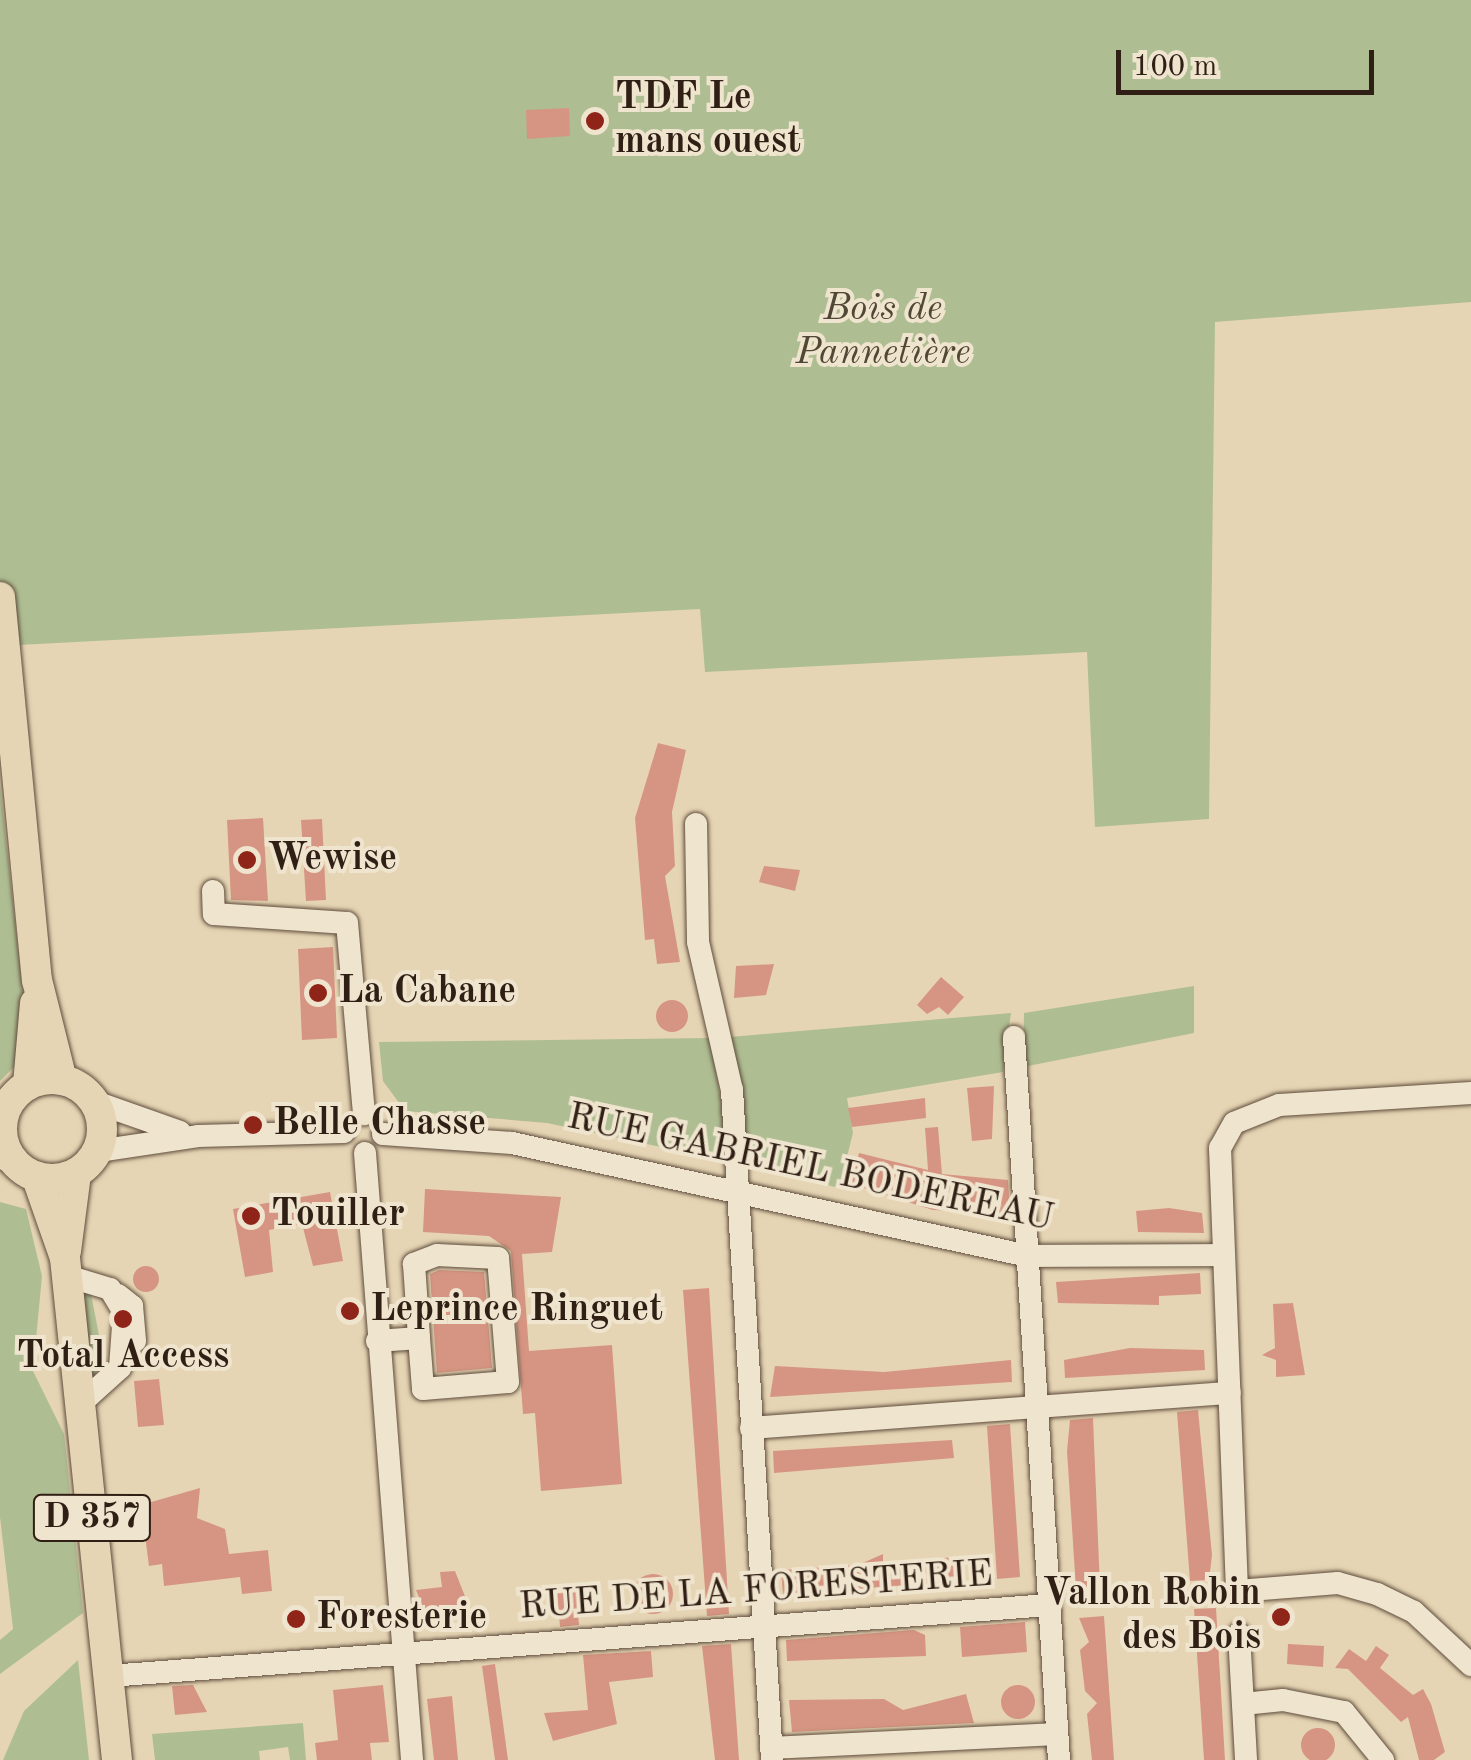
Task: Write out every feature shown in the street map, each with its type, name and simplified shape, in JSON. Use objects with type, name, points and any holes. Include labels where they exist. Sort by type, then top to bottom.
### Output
[{"type":"main road","points":[[0,597],[37,980],[62,1080],[95,1102],[98,1152],[76,1174],[18,1166],[2,1134],[37,980]]},
{"type":"main road","points":[[12,1098],[62,1080]]},
{"type":"main road","name":"D 357","points":[[18,1166],[66,1267]]},
{"type":"main road","name":"D 357","points":[[76,1174],[66,1267],[118,1760]]},
{"type":"street","points":[[696,824],[698,942],[732,1090],[771,1754],[1057,1734]]},
{"type":"street","points":[[214,891],[214,914],[338,918],[351,932],[364,1114],[383,1134],[365,1153]]},
{"type":"street","points":[[1014,1037],[1059,1760]]},
{"type":"street","points":[[1471,1092],[1248,1116],[1220,1148],[1236,1591],[1338,1583],[1377,1594],[1435,1628],[1471,1665]]},
{"type":"street","points":[[95,1102],[198,1136]]},
{"type":"street","points":[[98,1152],[198,1136],[344,1132],[364,1114]]},
{"type":"street","points":[[344,1132],[365,1153],[400,1654],[412,1760]]},
{"type":"street","name":"RUE GABRIEL BODEREAU","points":[[383,1134],[512,1142],[739,1186],[1028,1256],[1224,1255]]},
{"type":"street","points":[[436,1254],[498,1258],[508,1382],[423,1389],[419,1338],[414,1264],[436,1254]]},
{"type":"street","points":[[66,1267],[133,1321],[136,1343],[80,1404]]},
{"type":"street","points":[[378,1341],[419,1338]]},
{"type":"street","points":[[751,1428],[1230,1394]]},
{"type":"street","name":"RUE DE LA FORESTERIE","points":[[109,1676],[400,1654],[474,1657],[764,1626],[1049,1605]]},
{"type":"street","points":[[1239,1634],[1246,1760]]},
{"type":"street","points":[[1242,1704],[1283,1700],[1344,1712],[1383,1760]]},
{"type":"green space","name":"Bois de Pannetière","points":[[0,0],[1471,0],[1471,302],[1215,322],[1209,819],[1095,827],[1087,652],[705,672],[700,609],[0,646]]},
{"type":"green space","points":[[0,785],[26,1020],[15,1066],[0,1081]]},
{"type":"green space","points":[[1194,986],[1194,1033],[1023,1067],[1024,1013]]},
{"type":"green space","points":[[1011,1013],[1003,1072],[847,1098],[853,1133],[839,1188],[744,1164],[730,1037]]},
{"type":"green space","points":[[710,1038],[732,1162],[547,1123],[405,1111],[383,1081],[379,1042]]},
{"type":"green space","points":[[0,1202],[26,1209],[42,1276],[33,1371],[64,1434],[83,1613],[0,1674],[0,1640],[13,1629],[0,1517]]},
{"type":"green space","points":[[91,1294],[105,1366],[89,1378],[80,1295]]},
{"type":"green space","points":[[78,1660],[89,1760],[3,1760],[24,1711]]},
{"type":"green space","points":[[303,1723],[306,1760],[290,1760],[288,1747],[259,1751],[260,1760],[155,1760],[152,1734]]},
{"type":"building","points":[[569,108],[570,136],[527,139],[526,110]]},
{"type":"building","points":[[658,743],[686,750],[672,812],[675,866],[665,876],[680,962],[657,964],[654,939],[645,940],[635,818]]},
{"type":"building","name":"Wewise","points":[[263,818],[268,901],[231,900],[227,820]]},
{"type":"building","points":[[322,819],[326,900],[306,901],[301,820]]},
{"type":"building","points":[[764,866],[800,870],[795,891],[759,882]]},
{"type":"building","name":"La Cabane","points":[[333,947],[337,1038],[302,1040],[298,949]]},
{"type":"building","points":[[774,964],[766,995],[734,998],[736,966]]},
{"type":"building","points":[[941,977],[964,997],[948,1015],[939,1007],[927,1014],[917,1005]]},
{"type":"building","points":[[672,1000],[683,1005],[688,1016],[683,1027],[672,1032],[661,1027],[656,1016],[661,1005]]},
{"type":"building","points":[[994,1086],[992,1139],[972,1141],[967,1088]]},
{"type":"building","points":[[925,1098],[926,1118],[852,1127],[848,1108]]},
{"type":"building","points":[[938,1127],[942,1174],[1008,1180],[1010,1213],[933,1210],[851,1184],[859,1153],[928,1170],[925,1128]]},
{"type":"building","points":[[425,1189],[561,1197],[552,1252],[522,1254],[529,1351],[612,1345],[622,1484],[541,1491],[535,1413],[523,1414],[511,1251],[489,1236],[423,1232]]},
{"type":"building","points":[[330,1192],[343,1261],[313,1266],[302,1224],[269,1230],[273,1272],[245,1277],[233,1209]]},
{"type":"building","points":[[1169,1208],[1202,1213],[1204,1233],[1138,1232],[1136,1211]]},
{"type":"building","points":[[146,1266],[155,1270],[159,1279],[155,1288],[146,1292],[137,1288],[133,1279],[137,1270]]},
{"type":"building","points":[[439,1270],[484,1272],[492,1368],[437,1373],[430,1274]]},
{"type":"building","points":[[1200,1273],[1201,1294],[1159,1296],[1159,1305],[1058,1303],[1056,1282]]},
{"type":"building","points":[[709,1288],[729,1614],[707,1616],[683,1290]]},
{"type":"building","points":[[1293,1303],[1305,1375],[1276,1377],[1276,1360],[1262,1355],[1275,1348],[1273,1304]]},
{"type":"building","points":[[1130,1348],[1204,1350],[1205,1370],[1065,1378],[1064,1360]]},
{"type":"building","points":[[1011,1360],[1012,1382],[770,1397],[775,1366],[884,1372]]},
{"type":"building","points":[[159,1379],[164,1425],[138,1427],[134,1381]]},
{"type":"building","points":[[1198,1410],[1212,1555],[1209,1580],[1190,1581],[1177,1412]]},
{"type":"building","points":[[1093,1418],[1100,1588],[1076,1589],[1067,1451],[1070,1420]]},
{"type":"building","points":[[1010,1424],[1020,1577],[997,1579],[987,1426]]},
{"type":"building","points":[[952,1440],[954,1458],[774,1473],[773,1451]]},
{"type":"building","points":[[200,1488],[197,1518],[225,1529],[229,1554],[268,1550],[272,1591],[242,1594],[240,1577],[164,1586],[162,1564],[149,1566],[141,1505]]},
{"type":"building","points":[[883,1554],[883,1562],[958,1557],[960,1581],[783,1595],[781,1570],[858,1565]]},
{"type":"building","points":[[455,1571],[468,1604],[428,1619],[416,1590],[442,1587],[440,1572]]},
{"type":"building","points":[[653,1574],[667,1580],[673,1594],[667,1608],[653,1614],[639,1608],[633,1594],[639,1580]]},
{"type":"building","points":[[576,1587],[579,1625],[560,1627],[557,1589]]},
{"type":"building","points":[[1216,1608],[1225,1760],[1204,1760],[1194,1609]]},
{"type":"building","points":[[1104,1616],[1114,1760],[1092,1760],[1087,1714],[1097,1703],[1085,1691],[1080,1650],[1089,1642],[1079,1618]]},
{"type":"building","points":[[1025,1622],[1027,1652],[962,1657],[960,1627]]},
{"type":"building","points":[[914,1630],[925,1635],[926,1656],[787,1661],[786,1640]]},
{"type":"building","points":[[731,1644],[739,1760],[715,1760],[702,1646]]},
{"type":"building","points":[[1288,1644],[1324,1646],[1323,1667],[1287,1664]]},
{"type":"building","points":[[1376,1646],[1389,1655],[1380,1668],[1413,1695],[1423,1689],[1431,1704],[1445,1752],[1434,1760],[1419,1760],[1408,1717],[1401,1722],[1348,1669],[1335,1668],[1349,1649],[1366,1661]]},
{"type":"building","points":[[651,1651],[653,1677],[609,1682],[617,1724],[553,1741],[544,1713],[588,1710],[583,1655]]},
{"type":"building","points":[[495,1664],[508,1760],[495,1760],[482,1666]]},
{"type":"building","points":[[193,1685],[207,1712],[175,1715],[172,1686]]},
{"type":"building","points":[[383,1685],[389,1742],[370,1743],[372,1760],[317,1760],[315,1743],[338,1740],[333,1690]]},
{"type":"building","points":[[1018,1685],[1030,1690],[1035,1702],[1030,1714],[1018,1719],[1006,1714],[1001,1702],[1006,1690]]},
{"type":"building","points":[[966,1694],[974,1723],[792,1732],[789,1700],[884,1699],[903,1710]]},
{"type":"building","points":[[452,1696],[458,1760],[434,1760],[427,1699]]},
{"type":"building","points":[[1318,1728],[1330,1733],[1335,1745],[1330,1757],[1318,1762],[1306,1757],[1301,1745],[1306,1733]]},
{"type":"place","name":"TDF Le mans ouest","points":[[595,121]]},
{"type":"place","name":"Wewise","points":[[247,860]]},
{"type":"place","name":"La Cabane","points":[[318,993]]},
{"type":"place","name":"Belle Chasse","points":[[253,1125]]},
{"type":"place","name":"Touiller","points":[[251,1216]]},
{"type":"place","name":"Leprince Ringuet","points":[[350,1311]]},
{"type":"place","name":"Total Access","points":[[123,1319]]},
{"type":"place","name":"Vallon Robin des Bois","points":[[1281,1617]]},
{"type":"place","name":"Foresterie","points":[[296,1619]]}]
